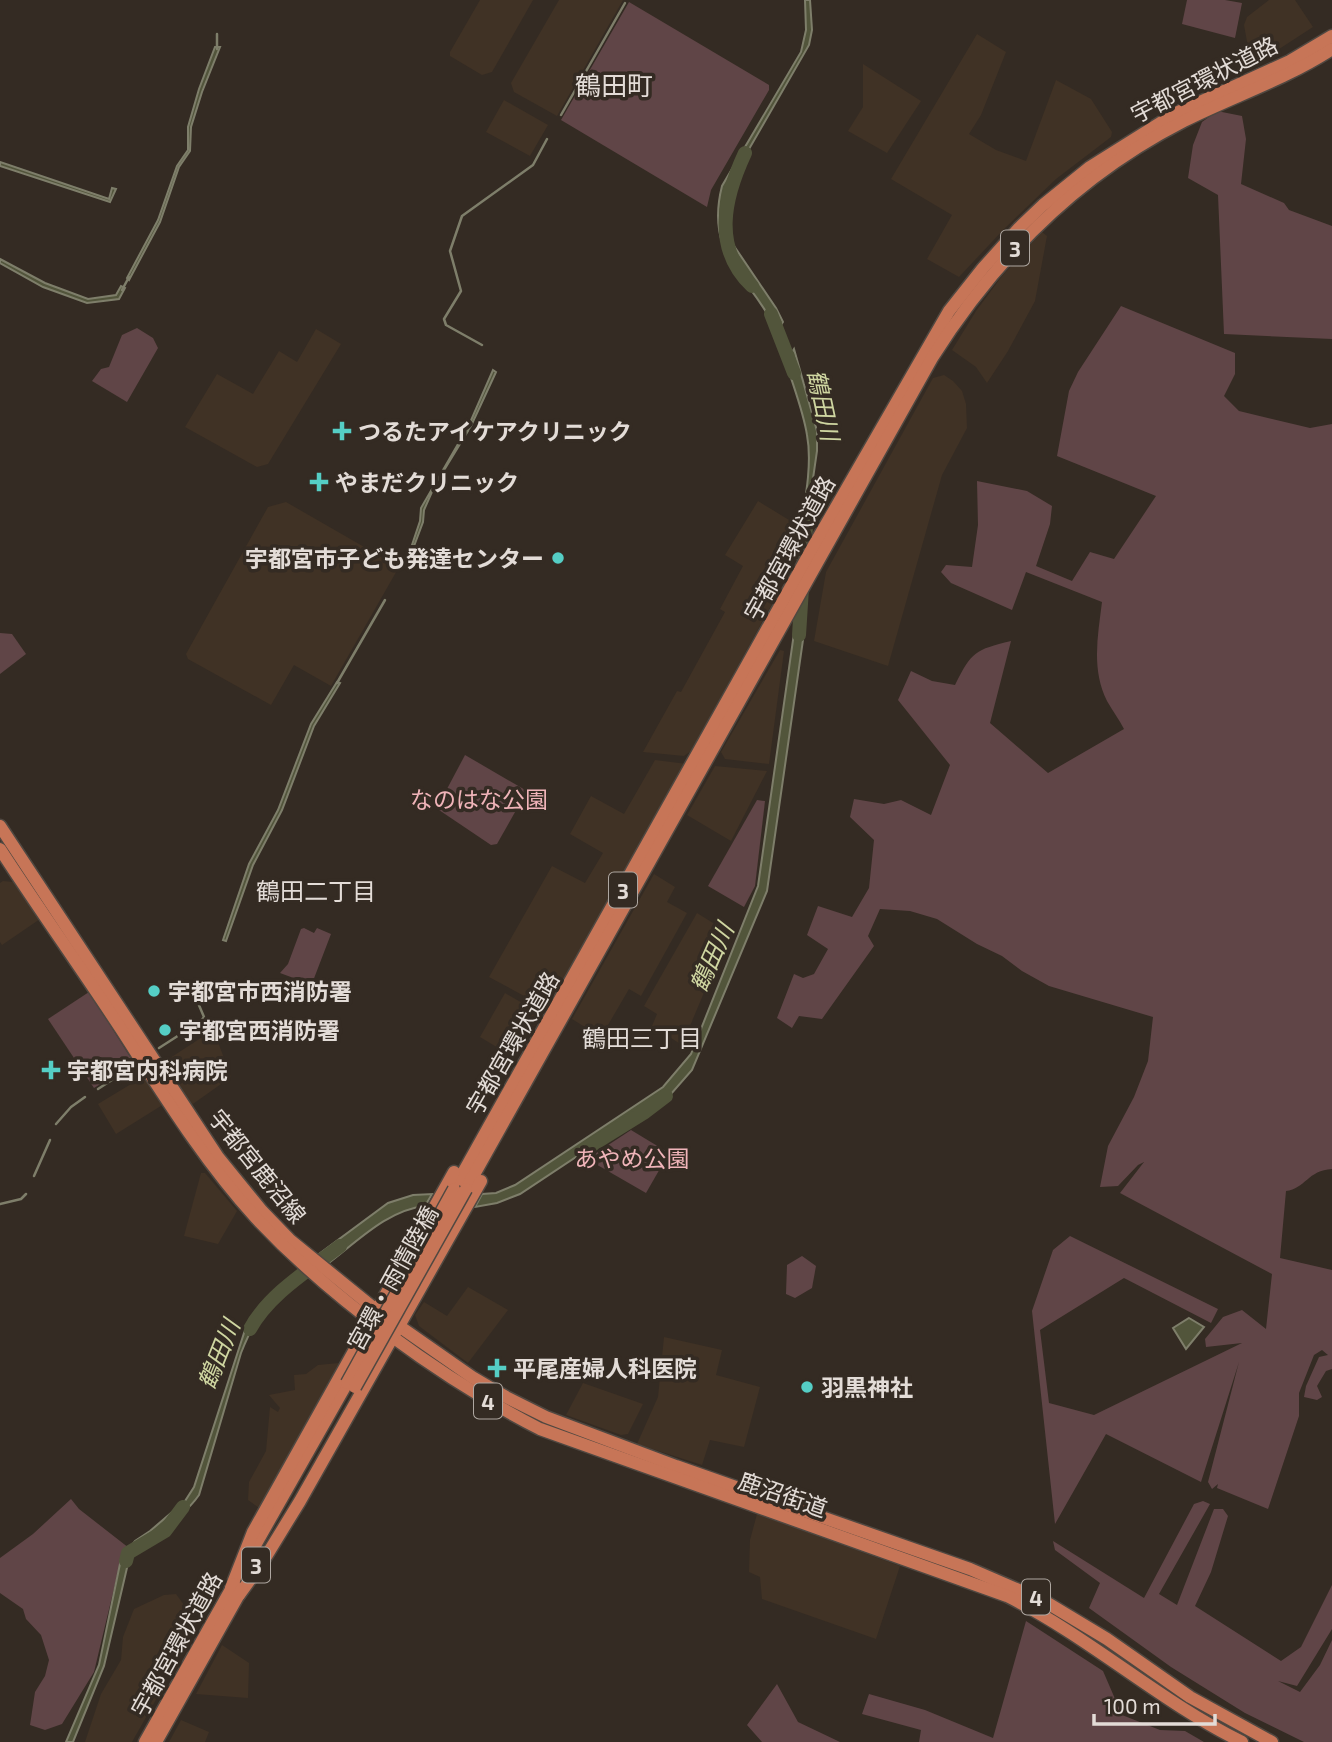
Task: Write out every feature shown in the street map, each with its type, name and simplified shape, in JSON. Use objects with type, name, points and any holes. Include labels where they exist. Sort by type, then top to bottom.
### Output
[{"type":"main road","name":"宇都宮環状道路","points":[[460,1189],[511,1087],[813,547],[949,311],[1019,228],[1081,174],[1176,113],[1290,61],[1332,36]]},
{"type":"main road","name":"宇都宮環状道路","points":[[460,1189],[535,1067],[942,342],[990,276],[1026,236],[1096,176],[1157,135],[1275,81],[1332,48]]},
{"type":"main road","name":"宇都宮鹿沼線","points":[[0,826],[218,1157],[306,1260]]},
{"type":"main road","name":"宇都宮鹿沼線","points":[[0,849],[210,1162],[256,1218],[321,1273]]},
{"type":"main road","name":"3","points":[[460,1189],[464,1209],[397,1331],[262,1563],[235,1591],[253,1532],[373,1314],[432,1211],[460,1189]]},
{"type":"main road","name":"宮環・雨情陸橋","points":[[351,1385],[460,1189]]},
{"type":"main road","name":"鹿沼街道","points":[[321,1273],[484,1399],[540,1429],[1007,1596],[1065,1627],[1182,1708],[1242,1742]]},
{"type":"main road","name":"鹿沼街道","points":[[397,1331],[472,1377],[546,1417],[676,1466],[970,1569],[1044,1601],[1095,1632],[1190,1697],[1272,1742]]},
{"type":"main road","name":"宇都宮環状道路","points":[[145,1742],[235,1591],[351,1385]]},
{"type":"main road","name":"宇都宮環状道路","points":[[156,1742],[235,1591]]},
{"type":"shaded area","points":[[480,0],[533,0],[492,72],[482,75],[450,56]]},
{"type":"shaded area","points":[[559,0],[623,0],[557,116],[514,92],[511,83]]},
{"type":"shaded area","points":[[805,0],[810,0],[812,30],[809,45],[730,182],[725,213],[725,230],[730,240],[783,322],[777,331],[724,248],[719,231],[718,210],[722,186],[801,52],[806,30]]},
{"type":"shaded area","points":[[1269,0],[1295,0],[1313,27],[1273,53],[1248,47],[1244,25],[1247,17]]},
{"type":"shaded area","points":[[977,34],[1006,52],[981,115],[969,134],[996,150],[1026,161],[1056,80],[1091,99],[1112,132],[1111,137],[1056,179],[959,277],[927,259],[952,215],[891,179]]},
{"type":"shaded area","points":[[215,47],[220,47],[191,127],[190,151],[179,167],[160,222],[129,280],[127,278],[158,220],[177,166],[188,150],[188,127]]},
{"type":"shaded area","points":[[863,64],[921,101],[887,153],[848,131],[863,107]]},
{"type":"shaded area","points":[[504,100],[548,125],[530,156],[486,132]]},
{"type":"shaded area","points":[[0,162],[109,199],[112,188],[116,189],[110,202],[0,166]]},
{"type":"shaded area","points":[[1042,232],[1047,236],[1035,301],[987,383],[976,367],[952,350],[1002,276]]},
{"type":"shaded area","points":[[0,259],[45,283],[88,299],[116,295],[121,286],[125,288],[119,299],[87,303],[43,287],[0,263]]},
{"type":"shaded area","points":[[316,329],[341,344],[268,464],[257,467],[185,427],[217,374],[253,394],[279,351],[297,362]]},
{"type":"shaded area","points":[[794,349],[817,431],[807,539],[796,559],[808,480],[809,449],[803,416],[786,362]]},
{"type":"shaded area","points":[[493,370],[496,372],[471,426],[435,485],[424,510],[423,522],[414,546],[412,545],[420,521],[421,508],[469,425]]},
{"type":"shaded area","points":[[944,375],[962,391],[966,404],[967,428],[942,475],[888,666],[814,641],[826,572],[933,378]]},
{"type":"shaded area","points":[[758,501],[789,520],[787,557],[776,576],[777,595],[691,751],[684,756],[643,752],[677,691],[681,692],[725,612],[720,609],[743,566],[725,555]]},
{"type":"shaded area","points":[[286,502],[399,567],[331,686],[294,665],[271,705],[188,659],[186,654],[268,507]]},
{"type":"shaded area","points":[[805,611],[767,891],[692,1070],[671,1094],[520,1194],[497,1203],[475,1207],[482,1194],[496,1193],[515,1185],[663,1087],[691,1054],[758,886],[795,626]]},
{"type":"shaded area","points":[[780,650],[784,651],[769,764],[725,759],[721,752]]},
{"type":"shaded area","points":[[337,682],[340,683],[314,726],[282,810],[253,865],[226,941],[223,940],[249,864],[278,810],[311,724]]},
{"type":"shaded area","points":[[655,760],[687,764],[550,1010],[489,977],[552,866],[585,883],[603,853],[570,834],[591,796],[624,814]]},
{"type":"shaded area","points":[[715,766],[767,771],[731,841],[687,815]]},
{"type":"shaded area","points":[[654,874],[675,887],[667,902],[687,913],[641,996],[629,989],[601,1037],[572,1019]]},
{"type":"shaded area","points":[[13,882],[40,919],[2,945],[0,883]]},
{"type":"shaded area","points":[[697,913],[729,933],[682,1045],[652,1026],[657,1014],[644,1006]]},
{"type":"shaded area","points":[[505,993],[538,1012],[539,1018],[515,1058],[480,1037]]},
{"type":"shaded area","points":[[210,1032],[215,1034],[231,1077],[190,1106],[166,1065],[167,1060]]},
{"type":"shaded area","points":[[146,1075],[164,1104],[116,1134],[98,1104]]},
{"type":"shaded area","points":[[201,1173],[205,1173],[237,1211],[218,1244],[184,1236]]},
{"type":"shaded area","points":[[432,1194],[425,1206],[399,1213],[386,1220],[330,1262],[319,1254],[388,1203],[413,1195]]},
{"type":"shaded area","points":[[288,1281],[296,1284],[262,1314],[241,1353],[199,1495],[175,1520],[130,1555],[104,1666],[73,1742],[66,1742],[99,1665],[121,1559],[135,1541],[185,1501],[194,1487],[245,1330],[257,1311]]},
{"type":"shaded area","points":[[468,1287],[508,1310],[468,1363],[419,1326],[415,1315],[424,1302],[447,1316]]},
{"type":"shaded area","points":[[1189,1318],[1204,1327],[1186,1349],[1173,1328]]},
{"type":"shaded area","points":[[664,1337],[722,1350],[716,1375],[760,1387],[744,1447],[710,1440],[702,1465],[637,1444],[658,1397]]},
{"type":"shaded area","points":[[339,1363],[259,1508],[248,1500],[249,1482],[266,1451],[270,1407],[278,1412],[280,1408],[269,1395],[295,1390],[294,1375],[306,1374],[318,1365]]},
{"type":"shaded area","points":[[583,1383],[643,1404],[628,1434],[621,1435],[566,1415]]},
{"type":"shaded area","points":[[757,1514],[900,1566],[876,1639],[762,1599],[760,1577],[749,1572],[750,1540]]},
{"type":"shaded area","points":[[176,1594],[184,1605],[175,1638],[188,1643],[132,1742],[85,1742],[101,1694],[121,1660],[123,1637],[134,1609],[164,1595]]},
{"type":"shaded area","points":[[222,1645],[249,1663],[248,1698],[196,1694]]},
{"type":"shaded area","points":[[181,1720],[209,1732],[205,1742],[169,1742]]},
{"type":"green space","points":[[1187,0],[1242,3],[1235,38],[1182,24]]},
{"type":"green space","points":[[629,2],[769,85],[769,90],[711,190],[707,207],[561,120]]},
{"type":"green space","points":[[1217,111],[1242,116],[1246,139],[1241,184],[1284,203],[1289,210],[1332,226],[1332,339],[1224,334],[1218,195],[1188,178],[1193,145],[1202,122]]},
{"type":"green space","points":[[1121,306],[1235,353],[1235,374],[1224,396],[1239,411],[1310,428],[1332,424],[1332,1169],[1317,1173],[1298,1187],[1286,1191],[1280,1258],[1332,1270],[1332,1369],[1326,1371],[1317,1386],[1322,1397],[1317,1400],[1304,1397],[1319,1357],[1328,1355],[1322,1350],[1314,1355],[1299,1393],[1299,1416],[1268,1509],[1217,1488],[1218,1484],[1212,1489],[1208,1482],[1239,1362],[1201,1482],[1106,1434],[1055,1524],[1032,1311],[1053,1250],[1070,1236],[1218,1309],[1211,1323],[1124,1278],[1040,1330],[1049,1403],[1094,1415],[1242,1343],[1206,1347],[1205,1339],[1223,1317],[1242,1310],[1266,1329],[1272,1274],[1120,1193],[1144,1162],[1118,1186],[1100,1187],[1108,1146],[1134,1097],[1148,1061],[1153,1017],[1049,986],[937,919],[910,911],[880,909],[868,936],[874,946],[822,1019],[799,1016],[792,1028],[777,1018],[794,974],[803,978],[814,974],[828,949],[807,935],[818,906],[852,917],[869,888],[874,840],[850,817],[854,799],[884,804],[901,800],[931,815],[950,765],[898,700],[911,671],[932,681],[955,685],[966,665],[976,654],[1011,641],[990,723],[1048,773],[1124,729],[1107,701],[1099,677],[1097,652],[1102,602],[1026,572],[1012,610],[951,583],[941,572],[946,565],[972,567],[978,525],[977,481],[1027,491],[1052,506],[1050,524],[1036,566],[1072,581],[1090,552],[1114,559],[1156,496],[1057,456],[1069,391],[1078,372]]},
{"type":"green space","points":[[137,328],[153,338],[158,348],[127,402],[92,381],[101,369],[109,367],[122,335]]},
{"type":"green space","points":[[0,633],[12,634],[26,654],[0,674]]},
{"type":"green space","name":"なのはな公園","points":[[465,755],[527,791],[497,844],[491,845],[439,810],[439,804]]},
{"type":"green space","points":[[757,800],[765,801],[755,886],[744,907],[708,886]]},
{"type":"green space","points":[[317,928],[331,934],[313,981],[307,983],[280,973],[288,964],[301,929],[314,933]]},
{"type":"green space","points":[[89,992],[134,1063],[94,1088],[48,1019]]},
{"type":"green space","name":"あやめ公園","points":[[631,1130],[669,1153],[646,1193],[587,1159]]},
{"type":"green space","points":[[802,1256],[816,1266],[812,1288],[795,1298],[786,1294],[787,1265]]},
{"type":"green space","points":[[71,1499],[79,1509],[129,1548],[121,1559],[94,1672],[62,1724],[45,1730],[30,1725],[35,1692],[45,1676],[49,1660],[41,1635],[26,1619],[23,1609],[0,1593],[0,1558],[33,1534]]},
{"type":"green space","points":[[1203,1501],[1210,1504],[1159,1594],[1177,1605],[1214,1509],[1223,1509],[1228,1516],[1211,1572],[1195,1606],[1281,1661],[1301,1647],[1332,1585],[1332,1629],[1297,1686],[1278,1681],[1300,1692],[1320,1665],[1332,1640],[1332,1742],[1304,1742],[1245,1713],[1171,1667],[1089,1608],[1100,1583],[1055,1550],[1053,1541],[1144,1598],[1194,1504]]},
{"type":"green space","points":[[1026,1621],[1103,1671],[1122,1715],[1160,1730],[1185,1731],[1204,1742],[919,1742],[921,1730],[862,1714],[869,1694],[925,1710],[993,1738]]},
{"type":"green space","points":[[777,1684],[798,1722],[840,1742],[762,1742],[747,1725]]},
{"type":"waterway","points":[[561,115],[625,3]]},
{"type":"waterway","points":[[217,34],[217,49]]},
{"type":"waterway","points":[[482,345],[446,325],[444,319],[461,291],[450,251],[462,216],[533,165],[547,139]]},
{"type":"waterway","name":"鶴田川","points":[[745,153],[727,205],[726,222],[731,256],[752,286]]},
{"type":"waterway","points":[[122,290],[129,277]]},
{"type":"waterway","name":"鶴田川","points":[[771,314],[794,373]]},
{"type":"waterway","name":"鶴田川","points":[[799,635],[806,526]]},
{"type":"waterway","points":[[337,683],[385,600]]},
{"type":"waterway","points":[[159,1048],[204,1017],[193,991]]},
{"type":"waterway","points":[[98,1089],[132,1067]]},
{"type":"waterway","name":"鶴田川","points":[[587,1148],[666,1096]]},
{"type":"waterway","points":[[56,1124],[71,1107],[85,1097]]},
{"type":"waterway","points":[[34,1176],[50,1140]]},
{"type":"waterway","points":[[0,1204],[21,1199],[26,1194]]},
{"type":"waterway","name":"鶴田川","points":[[250,1329],[258,1316],[279,1294],[340,1246]]},
{"type":"waterway","name":"鶴田川","points":[[126,1561],[128,1553],[165,1531],[183,1507]]},
{"type":"place","name":"つるたアイケアクリニック","points":[[342,431]]},
{"type":"place","name":"やまだクリニック","points":[[319,482]]},
{"type":"place","name":"宇都宮市子ども発達センター","points":[[558,558]]},
{"type":"place","name":"宇都宮市西消防署","points":[[154,991]]},
{"type":"place","name":"宇都宮西消防署","points":[[165,1030]]},
{"type":"place","name":"宇都宮内科病院","points":[[51,1070]]},
{"type":"place","name":"平尾産婦人科医院","points":[[497,1368]]},
{"type":"place","name":"羽黒神社","points":[[807,1387]]},
{"type":"district","name":"鶴田町","points":[[614,84]]},
{"type":"district","name":"鶴田二丁目","points":[[316,890]]},
{"type":"district","name":"鶴田三丁目","points":[[642,1037]]}]
